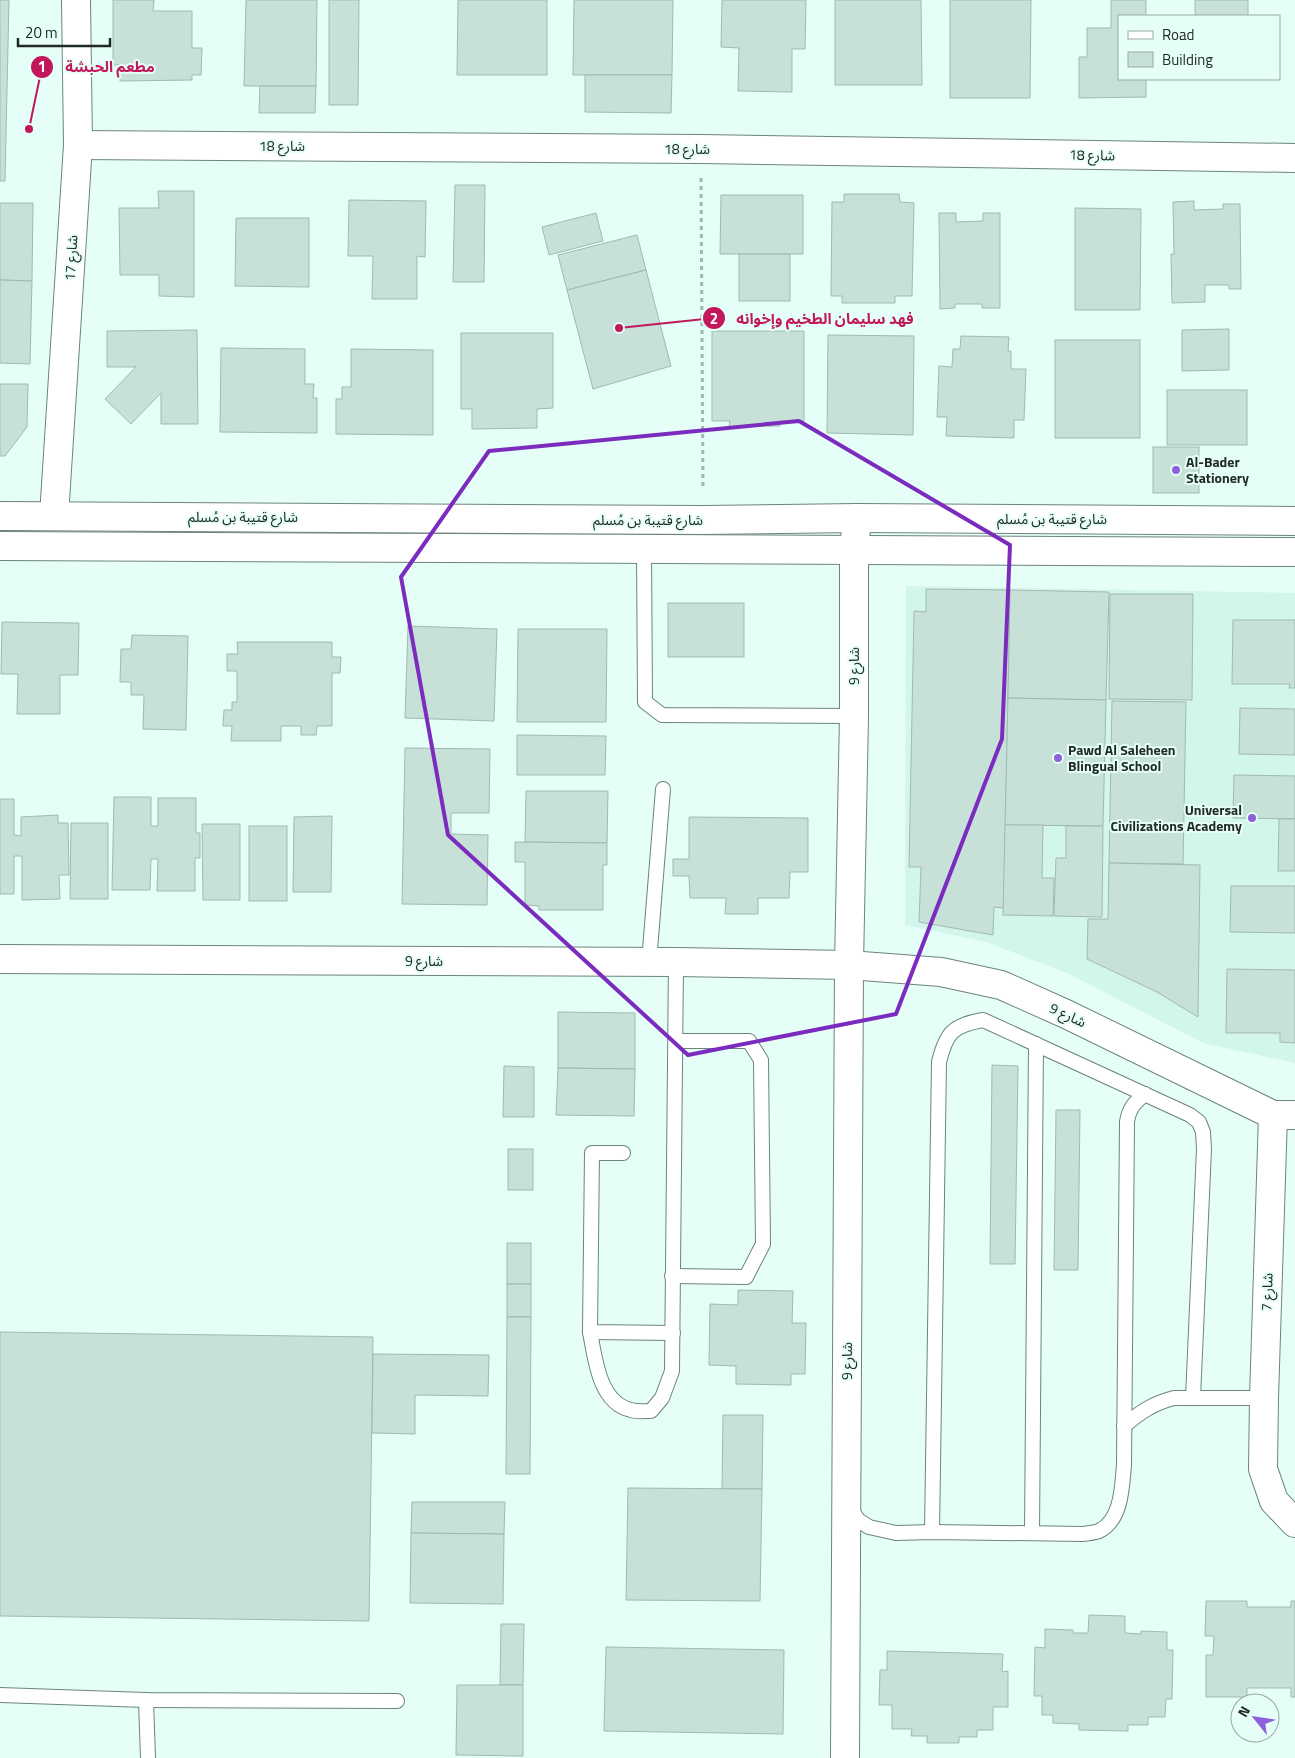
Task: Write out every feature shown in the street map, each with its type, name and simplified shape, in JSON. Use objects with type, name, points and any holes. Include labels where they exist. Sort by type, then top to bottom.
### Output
[{"type":"street","name":"شارع 17","points":[[54,516],[78,145],[76,0]]},
{"type":"street","name":"شارع 18","points":[[78,145],[701,149],[1295,158]]},
{"type":"street","name":"شارع قتيبة بن مُسلم","points":[[0,516],[1295,521]]},
{"type":"street","name":"شارع 9","points":[[845,1758],[849,965],[854,716],[854,550],[857,518]]},
{"type":"street","points":[[0,546],[1295,552]]},
{"type":"street","name":"شارع 9","points":[[0,959],[676,962],[849,965],[941,972],[1001,985],[1284,1115]]},
{"type":"street","name":"شارع 7","points":[[1284,1115],[1264,1398],[1263,1469],[1274,1501],[1295,1523]]},
{"type":"lane","points":[[644,550],[645,702],[650,706],[662,715],[854,716]]},
{"type":"lane","points":[[649,962],[663,789]]},
{"type":"lane","points":[[624,1153],[592,1153],[590,1332],[598,1371],[609,1398],[630,1410],[651,1412],[662,1398],[672,1371],[676,962]]},
{"type":"lane","points":[[932,1532],[939,1062],[943,1043],[959,1026],[983,1020],[1146,1094],[1190,1115],[1199,1122],[1203,1132],[1204,1149],[1193,1398]]},
{"type":"lane","points":[[672,1276],[746,1277],[763,1244],[762,1060],[749,1042],[676,1041]]},
{"type":"lane","points":[[1032,1533],[1036,1044]]},
{"type":"lane","points":[[846,1502],[858,1520],[869,1527],[896,1533],[1083,1534],[1099,1530],[1109,1522],[1119,1505],[1122,1490],[1127,1122],[1128,1112],[1133,1104],[1146,1094]]},
{"type":"lane","points":[[590,1332],[673,1333]]},
{"type":"lane","points":[[1124,1426],[1141,1411],[1163,1401],[1193,1398],[1264,1398]]},
{"type":"lane","points":[[0,1695],[146,1700],[397,1701]]},
{"type":"lane","points":[[146,1700],[148,1758]]},
{"type":"path","points":[[701,149],[703,520]]},
{"type":"highlighted area","points":[[799,421],[1010,545],[1002,739],[896,1014],[688,1055],[448,835],[401,577],[489,451]]},
{"type":"shaded area","name":"Pawd Al Saleheen Blingual School","points":[[906,586],[1295,593],[1295,1063],[1203,1043],[1069,974],[986,942],[905,925]]},
{"type":"building","points":[[0,0],[9,0],[5,181],[0,181]]},
{"type":"building","points":[[113,0],[154,0],[153,11],[192,11],[192,48],[202,48],[201,75],[192,75],[192,80],[120,81],[120,65],[113,65]]},
{"type":"building","points":[[246,0],[317,0],[316,86],[244,86]]},
{"type":"building","points":[[329,0],[359,0],[358,105],[329,105]]},
{"type":"building","points":[[458,0],[547,0],[547,75],[457,75]]},
{"type":"building","points":[[574,0],[673,0],[672,75],[573,75]]},
{"type":"building","points":[[722,0],[806,0],[805,49],[792,49],[792,92],[738,91],[739,48],[721,47]]},
{"type":"building","points":[[835,0],[921,0],[922,85],[835,85]]},
{"type":"building","points":[[950,0],[1031,0],[1030,98],[950,98]]},
{"type":"building","points":[[1111,0],[1146,0],[1146,15],[1118,15],[1118,80],[1146,80],[1146,97],[1079,98],[1079,57],[1087,57],[1087,28],[1111,28]]},
{"type":"building","points":[[1195,0],[1248,0],[1248,15],[1195,15]]},
{"type":"building","points":[[585,75],[672,75],[671,113],[585,112]]},
{"type":"building","points":[[260,86],[316,86],[315,113],[259,113]]},
{"type":"building","points":[[455,185],[485,185],[484,282],[453,282]]},
{"type":"building","points":[[158,191],[194,191],[194,297],[159,296],[159,275],[120,275],[119,208],[159,208]]},
{"type":"building","points":[[844,194],[899,194],[900,202],[914,203],[912,296],[895,296],[895,303],[842,303],[842,296],[831,296],[832,202],[844,202]]},
{"type":"building","points":[[721,195],[803,195],[803,254],[720,254]]},
{"type":"building","points":[[349,200],[426,201],[425,257],[417,256],[417,299],[372,299],[373,256],[348,256]]},
{"type":"building","points":[[1194,201],[1194,210],[1223,209],[1223,204],[1240,204],[1241,289],[1229,289],[1229,285],[1205,285],[1205,302],[1172,303],[1171,254],[1174,254],[1173,202]]},
{"type":"building","points":[[0,203],[33,203],[32,281],[0,280]]},
{"type":"building","points":[[1075,208],[1141,209],[1140,310],[1075,310]]},
{"type":"building","points":[[596,213],[603,241],[549,255],[542,227]]},
{"type":"building","points":[[939,213],[956,213],[956,222],[983,221],[983,213],[1000,213],[1000,308],[982,308],[982,304],[955,304],[955,308],[940,309]]},
{"type":"building","points":[[236,218],[309,218],[309,287],[235,286]]},
{"type":"building","points":[[637,235],[646,270],[567,290],[558,255]]},
{"type":"building","points":[[739,254],[790,254],[790,301],[739,301]]},
{"type":"building","points":[[646,270],[671,366],[593,389],[567,290]]},
{"type":"building","points":[[0,280],[32,281],[30,364],[0,363]]},
{"type":"building","points":[[1229,329],[1229,370],[1182,371],[1182,330]]},
{"type":"building","points":[[197,330],[198,424],[161,424],[161,393],[131,424],[105,399],[136,367],[107,367],[107,331]]},
{"type":"building","points":[[712,331],[804,331],[804,421],[780,421],[780,426],[729,427],[730,421],[712,421]]},
{"type":"building","points":[[461,333],[553,333],[553,408],[537,409],[537,428],[472,429],[472,409],[461,409]]},
{"type":"building","points":[[828,335],[914,336],[913,435],[827,433]]},
{"type":"building","points":[[961,336],[1009,337],[1008,351],[1011,351],[1011,369],[1026,369],[1024,420],[1014,420],[1014,438],[946,436],[947,417],[937,417],[939,366],[952,367],[953,349],[960,349]]},
{"type":"building","points":[[1055,340],[1140,340],[1140,438],[1055,438]]},
{"type":"building","points":[[221,348],[305,349],[305,384],[314,384],[313,398],[317,398],[317,433],[220,432]]},
{"type":"building","points":[[351,349],[433,350],[433,435],[336,434],[336,399],[342,399],[342,387],[351,387]]},
{"type":"building","points":[[0,384],[28,384],[27,427],[5,456],[0,456]]},
{"type":"building","points":[[1167,390],[1247,390],[1247,445],[1167,445]]},
{"type":"building","name":"Al-Bader Stationery","points":[[1153,447],[1199,447],[1199,493],[1153,493]]},
{"type":"building","points":[[926,589],[1010,590],[1004,908],[994,907],[993,935],[919,922],[921,867],[909,867],[914,611],[926,612]]},
{"type":"building","points":[[1010,590],[1109,592],[1106,700],[1008,698]]},
{"type":"building","points":[[1110,594],[1193,594],[1192,700],[1109,699]]},
{"type":"building","points":[[668,603],[744,603],[744,657],[668,657]]},
{"type":"building","points":[[1233,620],[1295,620],[1295,688],[1289,688],[1290,684],[1232,684]]},
{"type":"building","points":[[2,622],[79,623],[78,675],[60,675],[60,714],[17,714],[18,674],[1,674]]},
{"type":"building","points":[[408,626],[497,629],[494,721],[405,718]]},
{"type":"building","points":[[518,629],[607,629],[606,722],[517,722]]},
{"type":"building","points":[[132,635],[188,636],[186,730],[143,729],[144,695],[131,695],[131,682],[120,682],[121,649],[131,649]]},
{"type":"building","points":[[237,642],[332,642],[332,657],[341,657],[340,673],[332,673],[332,726],[317,726],[316,735],[301,735],[301,726],[281,726],[281,741],[231,741],[232,726],[223,726],[224,710],[232,710],[232,702],[237,702],[237,671],[227,671],[227,654],[238,654]]},
{"type":"building","points":[[1008,698],[1106,700],[1103,826],[1005,825]]},
{"type":"building","points":[[1112,701],[1186,702],[1183,864],[1109,863]]},
{"type":"building","points":[[1240,708],[1295,709],[1295,755],[1239,754]]},
{"type":"building","points":[[517,735],[606,736],[605,775],[517,775]]},
{"type":"building","points":[[405,748],[490,749],[489,813],[451,813],[451,834],[488,835],[487,905],[402,904]]},
{"type":"building","points":[[1234,775],[1295,776],[1295,819],[1233,818]]},
{"type":"building","points":[[526,791],[608,791],[607,843],[525,842]]},
{"type":"building","points":[[114,797],[151,797],[151,826],[158,826],[158,798],[196,798],[196,833],[200,833],[200,858],[195,858],[195,891],[157,891],[158,859],[151,859],[150,890],[112,890]]},
{"type":"building","points":[[0,799],[14,799],[14,835],[21,836],[21,817],[58,815],[58,823],[68,823],[69,875],[59,875],[60,899],[22,900],[22,856],[14,856],[14,894],[0,894]]},
{"type":"building","points":[[332,816],[331,892],[293,892],[294,817]]},
{"type":"building","points":[[689,817],[808,818],[808,872],[790,872],[789,898],[758,898],[758,914],[725,914],[726,898],[690,898],[689,876],[673,876],[673,859],[689,859]]},
{"type":"building","points":[[1279,819],[1295,819],[1295,871],[1278,871]]},
{"type":"building","points":[[71,823],[108,823],[108,899],[70,899]]},
{"type":"building","points":[[202,824],[240,824],[240,900],[203,900]]},
{"type":"building","points":[[1005,825],[1043,825],[1042,878],[1054,878],[1053,916],[1003,915]]},
{"type":"building","points":[[249,826],[287,826],[287,901],[249,901]]},
{"type":"building","points":[[1066,826],[1103,826],[1102,917],[1054,916],[1056,858],[1066,858]]},
{"type":"building","points":[[515,842],[607,843],[607,865],[603,865],[603,910],[539,910],[539,906],[525,905],[525,862],[515,862]]},
{"type":"building","points":[[1109,863],[1200,865],[1198,1017],[1157,992],[1087,959],[1088,919],[1108,919]]},
{"type":"building","points":[[1231,886],[1295,886],[1295,933],[1230,932]]},
{"type":"building","points":[[1227,969],[1295,970],[1295,1043],[1280,1042],[1280,1033],[1226,1033]]},
{"type":"building","points":[[558,1012],[635,1013],[635,1069],[558,1068]]},
{"type":"building","points":[[992,1065],[1018,1066],[1015,1264],[990,1264]]},
{"type":"building","points":[[504,1066],[534,1067],[534,1117],[503,1117]]},
{"type":"building","points":[[558,1068],[635,1069],[634,1116],[556,1115]]},
{"type":"building","points":[[1056,1110],[1080,1110],[1078,1270],[1054,1270]]},
{"type":"building","points":[[508,1149],[533,1149],[533,1190],[508,1190]]},
{"type":"building","points":[[507,1243],[531,1243],[531,1284],[507,1284]]},
{"type":"building","points":[[507,1284],[531,1284],[531,1317],[507,1317]]},
{"type":"building","points":[[738,1290],[793,1291],[792,1323],[806,1323],[805,1374],[791,1374],[791,1385],[736,1384],[736,1366],[709,1365],[710,1304],[738,1305]]},
{"type":"building","points":[[507,1317],[531,1317],[530,1474],[506,1474]]},
{"type":"building","points":[[0,1332],[373,1337],[369,1621],[0,1616]]},
{"type":"building","points":[[373,1354],[489,1355],[488,1396],[415,1395],[415,1434],[372,1433]]},
{"type":"building","points":[[723,1415],[763,1415],[762,1489],[722,1489]]},
{"type":"building","points":[[628,1488],[762,1489],[760,1601],[626,1600]]},
{"type":"building","points":[[412,1502],[505,1502],[504,1534],[411,1533]]},
{"type":"building","points":[[411,1533],[504,1534],[503,1604],[410,1603]]},
{"type":"building","points":[[1206,1601],[1247,1601],[1247,1607],[1291,1607],[1291,1601],[1295,1601],[1295,1697],[1291,1697],[1291,1688],[1247,1688],[1247,1693],[1230,1693],[1230,1697],[1206,1697],[1206,1655],[1213,1655],[1214,1636],[1205,1636]]},
{"type":"building","points":[[1089,1615],[1125,1616],[1125,1633],[1141,1634],[1141,1631],[1167,1632],[1167,1650],[1173,1650],[1172,1699],[1166,1699],[1165,1717],[1148,1717],[1148,1725],[1128,1725],[1128,1731],[1079,1730],[1079,1724],[1053,1723],[1053,1715],[1042,1715],[1042,1696],[1034,1696],[1035,1647],[1045,1648],[1045,1629],[1073,1630],[1073,1633],[1088,1633]]},
{"type":"building","points":[[501,1624],[524,1624],[523,1685],[500,1685]]},
{"type":"building","points":[[606,1647],[784,1650],[783,1734],[604,1731]]},
{"type":"building","points":[[887,1651],[1003,1654],[1002,1672],[1008,1671],[1008,1707],[993,1707],[993,1730],[977,1730],[977,1737],[959,1737],[959,1743],[927,1743],[927,1736],[911,1736],[912,1729],[892,1729],[892,1705],[879,1705],[880,1670],[887,1670]]},
{"type":"building","points":[[457,1685],[523,1685],[523,1756],[456,1755]]},
{"type":"place","name":"مطعم الحبشة","points":[[29,129]]},
{"type":"place","name":"فهد سليمان الطخيم وإخوانه","points":[[619,328]]},
{"type":"place","name":"Al-Bader Stationery","points":[[1176,470]]},
{"type":"place","name":"Pawd Al Saleheen Blingual School","points":[[1058,758]]},
{"type":"place","name":"Universal Civilizations Academy","points":[[1252,818]]}]
